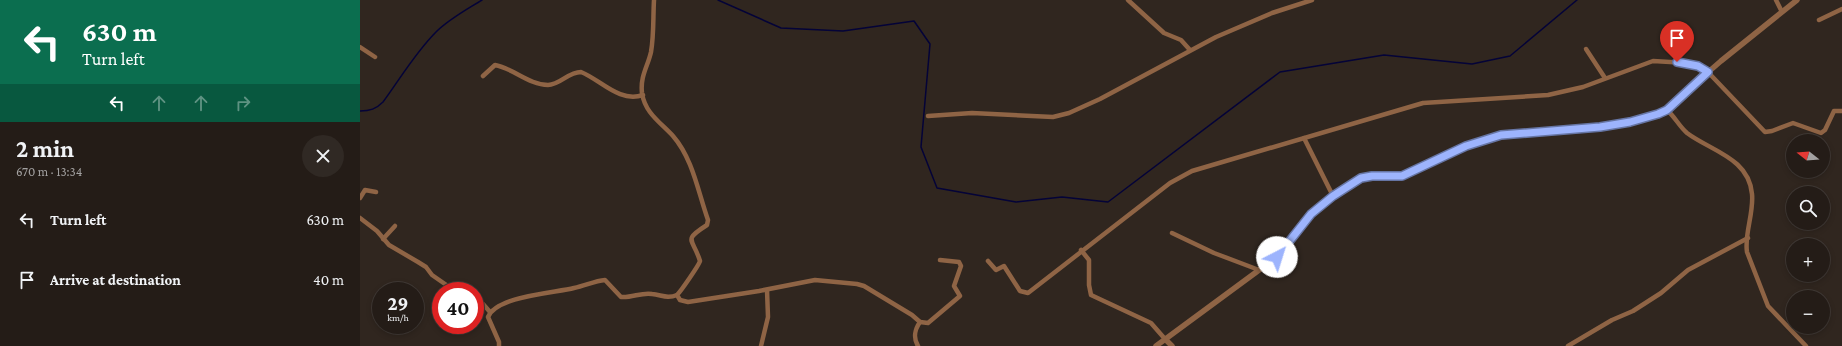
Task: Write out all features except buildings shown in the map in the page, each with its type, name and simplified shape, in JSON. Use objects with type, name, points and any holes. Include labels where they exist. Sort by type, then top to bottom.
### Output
[{"type":"street","points":[[499,346],[499,342],[488,319],[490,312],[504,304],[518,299],[574,288],[600,280],[608,281],[621,297],[652,294],[670,298],[677,295],[688,277],[699,266],[700,262],[692,242],[692,236],[697,230],[707,225],[708,220],[697,184],[674,137],[652,116],[643,95],[644,69],[651,50],[654,0]]},
{"type":"street","points":[[1128,0],[1164,33],[1181,40],[1190,50]]},
{"type":"street","points":[[928,116],[972,113],[1053,117],[1069,113],[1100,99],[1190,50],[1260,18],[1312,0]]},
{"type":"street","points":[[1776,0],[1782,12]]},
{"type":"street","points":[[1156,346],[1277,257],[1306,219],[1333,196],[1366,177],[1402,176],[1466,146],[1490,138],[1530,132],[1612,125],[1658,114],[1667,110],[1708,72],[1797,0]]},
{"type":"street","points":[[1819,20],[1842,9]]},
{"type":"street","points":[[360,47],[375,57]]},
{"type":"street","points":[[1586,49],[1605,78]]},
{"type":"street","points":[[988,261],[996,270],[1004,266],[1020,291],[1028,293],[1081,250],[1182,175],[1207,166],[1423,103],[1548,95],[1583,87],[1653,61],[1687,63],[1698,66],[1708,72],[1765,132],[1772,132],[1793,123],[1821,133],[1826,130],[1834,111],[1842,111]]},
{"type":"street","points":[[483,76],[492,67],[498,66],[532,81],[547,85],[555,84],[574,72],[582,72],[625,96],[635,98],[643,95]]},
{"type":"street","points":[[1667,110],[1680,127],[1689,134],[1728,156],[1743,170],[1752,191],[1753,208],[1748,238],[1748,252],[1768,306],[1806,346]]},
{"type":"street","points":[[1304,138],[1333,196]]},
{"type":"street","points":[[360,198],[365,190],[376,192]]},
{"type":"street","points":[[360,218],[377,231],[389,245],[426,267],[432,275],[442,282]]},
{"type":"street","points":[[383,239],[395,226]]},
{"type":"street","points":[[1172,233],[1214,253],[1259,270]]},
{"type":"street","points":[[1568,346],[1612,320],[1633,311],[1661,293],[1688,270],[1748,238]]},
{"type":"street","points":[[1081,250],[1089,260],[1088,285],[1091,295],[1151,323],[1172,346]]},
{"type":"street","points":[[677,295],[680,300],[684,302],[767,290],[815,280],[857,284],[876,292],[912,315],[920,322],[928,323],[960,296],[954,286],[962,266],[959,262],[940,260]]},
{"type":"street","points":[[761,346],[768,317],[767,290]]},
{"type":"street","points":[[484,305],[490,312]]},
{"type":"street","points":[[918,346],[915,336],[920,322]]},
{"type":"waterway","points":[[360,111],[373,109],[383,102],[414,57],[428,40],[441,27],[482,0]]},
{"type":"waterway","points":[[718,0],[781,28],[843,31],[914,21],[930,44],[921,147],[937,188],[1016,202],[1062,197],[1108,202],[1280,72],[1384,55],[1472,64],[1510,56],[1577,0]]},
{"type":"route","points":[[1277,257],[1311,214],[1333,196],[1361,178],[1372,176],[1402,176],[1466,146],[1501,135],[1600,127],[1630,122],[1662,113],[1684,95],[1708,72],[1698,66],[1677,62]]}]
